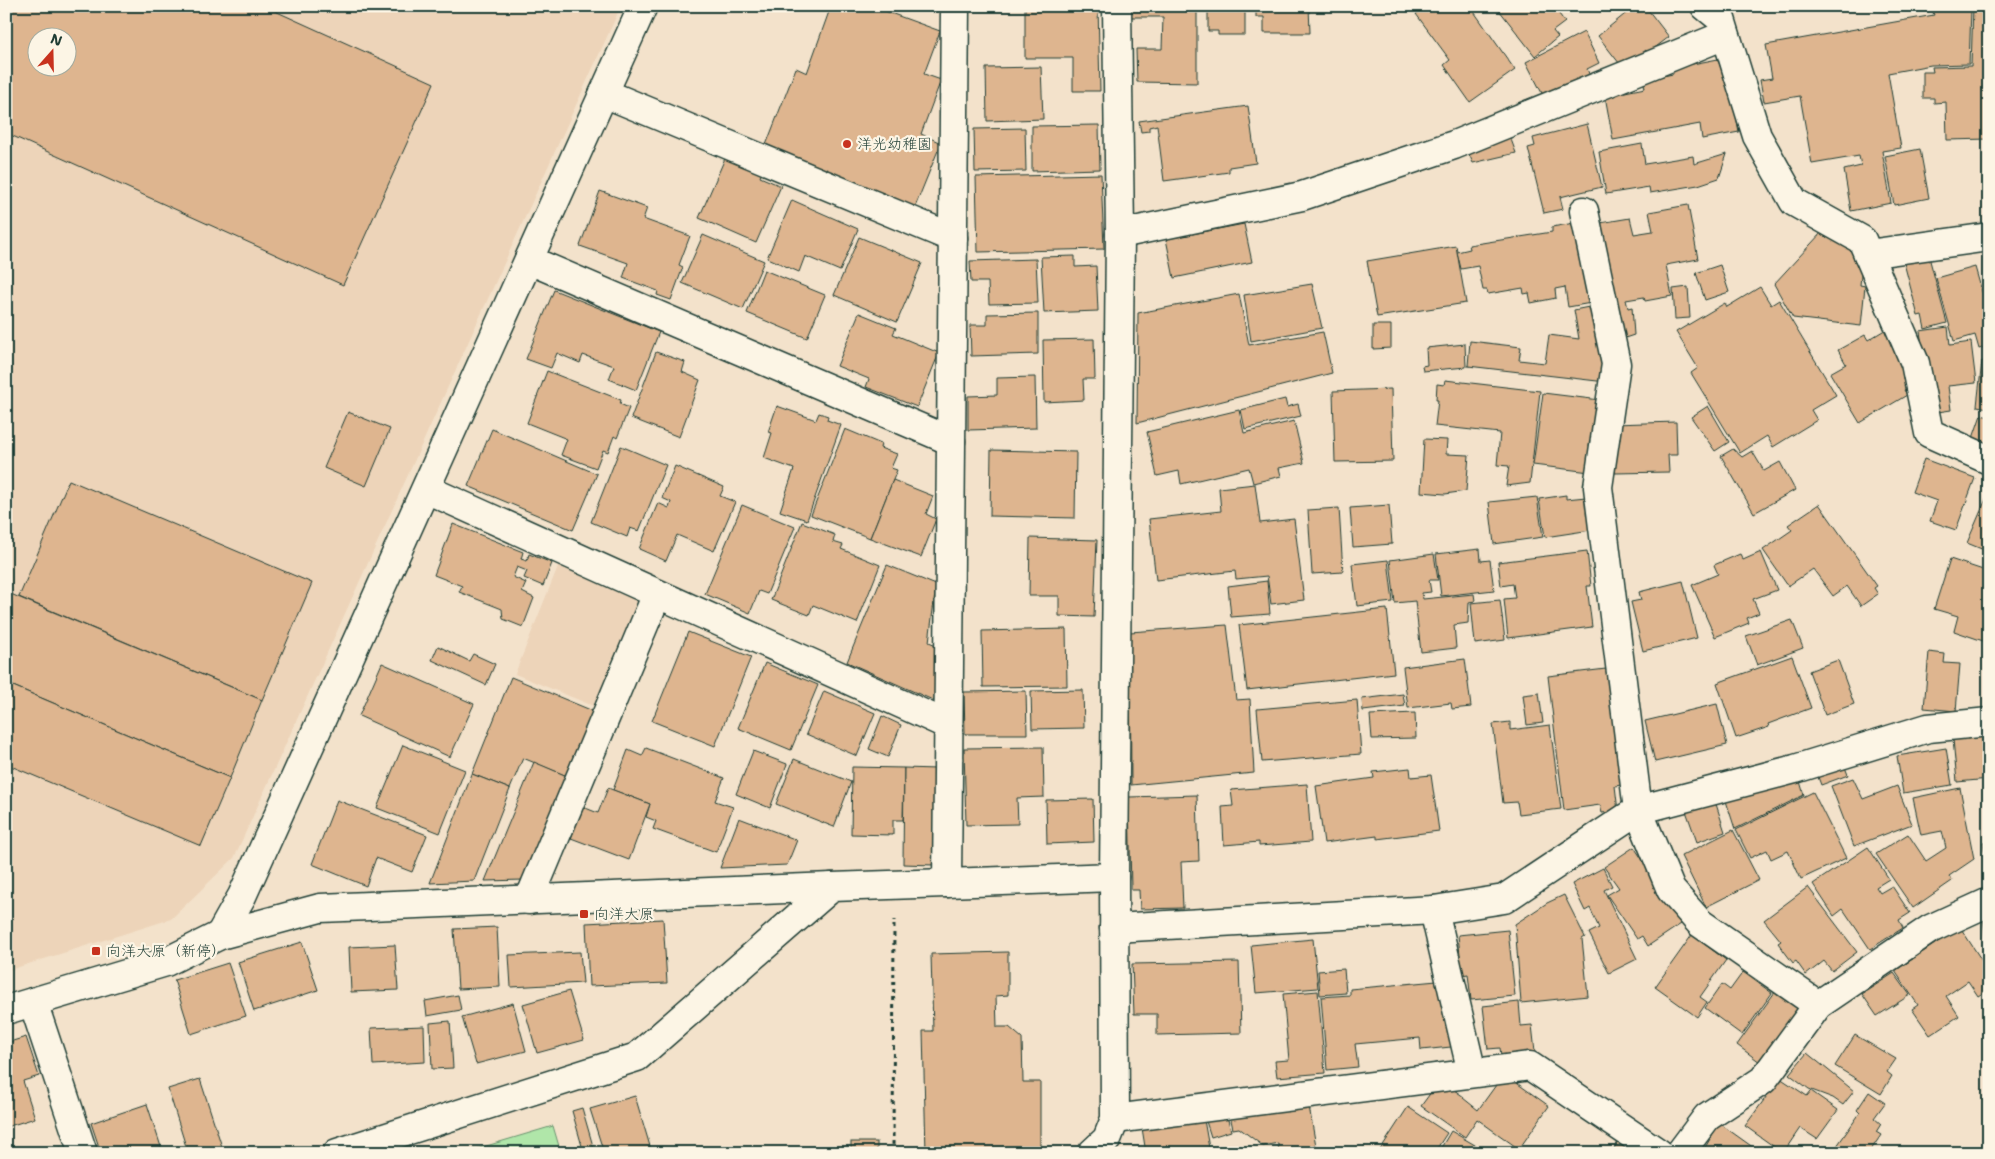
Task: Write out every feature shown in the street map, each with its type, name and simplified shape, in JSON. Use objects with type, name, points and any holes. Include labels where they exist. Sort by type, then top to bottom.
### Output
[{"type":"street","points":[[220,935],[242,896],[643,6]]},
{"type":"street","points":[[947,883],[955,6]]},
{"type":"street","points":[[1117,6],[1120,234],[1114,928],[1110,1141],[1472,1073],[1530,1066],[1659,1153]]},
{"type":"street","points":[[1705,6],[1721,19],[1757,136],[1794,202],[1862,240],[1915,363],[1928,432],[1989,460]]},
{"type":"street","points":[[1120,234],[1302,196],[1454,145],[1725,35]]},
{"type":"street","points":[[604,93],[953,238]]},
{"type":"street","points":[[1584,211],[1616,364],[1598,487],[1638,810],[1671,890],[1700,923],[1818,1006]]},
{"type":"street","points":[[1868,254],[1989,236]]},
{"type":"street","points":[[529,260],[950,441]]},
{"type":"street","points":[[426,489],[948,725]]},
{"type":"street","points":[[529,900],[657,594]]},
{"type":"street","points":[[1114,928],[1434,910],[1504,899],[1638,810],[1795,769],[1928,728],[1989,722]]},
{"type":"street","points":[[6,1010],[166,962],[220,935],[320,908],[895,884],[1114,877]]},
{"type":"street","points":[[337,1153],[637,1057],[832,887]]},
{"type":"street","points":[[1680,1153],[1707,1117],[1763,1080],[1818,1006],[1930,929],[1989,902]]},
{"type":"street","points":[[1434,910],[1472,1073]]},
{"type":"street","points":[[33,1002],[83,1153]]},
{"type":"path","points":[[893,1153],[895,884]]},
{"type":"shaded area","points":[[6,6],[621,6],[234,858],[171,919],[6,971]]},
{"type":"shaded area","points":[[559,564],[639,600],[596,707],[515,674]]},
{"type":"green space","points":[[553,1126],[561,1153],[463,1153]]},
{"type":"building","points":[[6,6],[264,6],[434,83],[343,285],[6,133]]},
{"type":"building","points":[[831,6],[871,6],[940,31],[924,74],[941,80],[921,134],[941,143],[915,207],[766,145],[796,68],[807,73]]},
{"type":"building","points":[[1025,6],[1098,6],[1100,91],[1073,91],[1073,58],[1025,58]]},
{"type":"building","points":[[1131,6],[1197,6],[1197,83],[1137,82],[1136,49],[1162,49],[1163,17],[1131,17]]},
{"type":"building","points":[[1208,6],[1245,6],[1245,35],[1218,35],[1218,31],[1208,31]]},
{"type":"building","points":[[1256,6],[1309,6],[1310,33],[1264,33],[1264,17],[1256,17]]},
{"type":"building","points":[[1426,6],[1470,6],[1515,70],[1470,102],[1444,65],[1450,60],[1416,14]]},
{"type":"building","points":[[1496,6],[1553,6],[1565,22],[1553,31],[1558,37],[1535,56]]},
{"type":"building","points":[[1635,6],[1645,6],[1669,37],[1648,53],[1646,50],[1623,68],[1598,36]]},
{"type":"building","points":[[1973,7],[1989,8],[1989,139],[1947,140],[1946,102],[1934,103],[1934,98],[1923,98],[1923,72],[1933,72],[1932,67],[1971,66]]},
{"type":"building","points":[[1971,9],[1969,64],[1931,65],[1888,73],[1901,148],[1882,151],[1891,203],[1851,211],[1844,170],[1861,166],[1859,156],[1812,164],[1800,96],[1764,102],[1760,80],[1772,78],[1766,45],[1934,15],[1932,10]]},
{"type":"building","points":[[1584,32],[1599,63],[1587,69],[1590,76],[1545,99],[1526,62]]},
{"type":"building","points":[[1718,59],[1720,66],[1727,64],[1739,132],[1702,139],[1700,124],[1613,140],[1605,96],[1645,88],[1643,80],[1673,74],[1672,68]]},
{"type":"building","points":[[1041,67],[1043,119],[987,121],[986,68]]},
{"type":"building","points":[[1248,106],[1256,163],[1229,167],[1229,172],[1164,181],[1157,125],[1149,127],[1149,131],[1141,132],[1139,121]]},
{"type":"building","points":[[1587,124],[1602,187],[1560,197],[1563,209],[1544,213],[1528,148],[1535,146],[1533,138]]},
{"type":"building","points":[[1099,125],[1100,169],[1032,171],[1032,126]]},
{"type":"building","points":[[1025,128],[1026,171],[975,172],[974,129]]},
{"type":"building","points":[[1509,134],[1516,153],[1473,163],[1467,150]]},
{"type":"building","points":[[1642,144],[1645,164],[1693,156],[1694,164],[1727,154],[1719,178],[1698,185],[1650,193],[1649,187],[1606,194],[1599,152]]},
{"type":"building","points":[[1920,149],[1929,198],[1894,205],[1885,156]]},
{"type":"building","points":[[726,156],[762,172],[760,177],[781,186],[756,243],[699,218]]},
{"type":"building","points":[[1101,174],[1104,249],[978,252],[976,177]]},
{"type":"building","points":[[600,191],[647,208],[643,219],[690,236],[679,265],[683,267],[671,300],[657,295],[658,291],[623,278],[628,263],[580,246]]},
{"type":"building","points":[[792,200],[858,229],[840,271],[805,256],[799,272],[767,258]]},
{"type":"building","points":[[1688,205],[1698,259],[1666,265],[1672,296],[1645,301],[1644,297],[1626,300],[1628,308],[1632,307],[1634,335],[1625,338],[1622,322],[1619,323],[1600,223],[1630,218],[1634,234],[1653,231],[1649,212]]},
{"type":"building","points":[[1574,223],[1597,302],[1568,307],[1565,287],[1555,289],[1556,298],[1531,303],[1529,293],[1524,294],[1523,288],[1488,294],[1487,290],[1483,290],[1478,266],[1461,269],[1457,252],[1470,249],[1469,245],[1552,232],[1552,227]]},
{"type":"building","points":[[1244,224],[1252,262],[1174,278],[1166,239]]},
{"type":"building","points":[[1822,232],[1847,243],[1862,266],[1860,285],[1865,286],[1861,326],[1793,318],[1774,284]]},
{"type":"building","points":[[703,235],[764,261],[743,309],[682,283]]},
{"type":"building","points":[[859,237],[922,263],[897,322],[834,295]]},
{"type":"building","points":[[1456,246],[1466,303],[1377,317],[1367,261]]},
{"type":"building","points":[[1075,256],[1075,267],[1096,266],[1098,311],[1044,313],[1041,257]]},
{"type":"building","points":[[1929,257],[1947,323],[1925,329],[1922,315],[1918,316],[1904,263]]},
{"type":"building","points":[[1036,259],[1038,303],[989,304],[988,282],[971,282],[970,261]]},
{"type":"building","points":[[1720,265],[1729,292],[1705,300],[1696,273]]},
{"type":"building","points":[[1975,267],[1989,316],[1989,346],[1979,349],[1975,335],[1954,341],[1936,278]]},
{"type":"building","points":[[764,270],[825,295],[807,338],[747,313]]},
{"type":"building","points":[[1312,284],[1322,328],[1251,341],[1244,295]]},
{"type":"building","points":[[1989,285],[1989,309],[1983,287]]},
{"type":"building","points":[[1688,287],[1690,318],[1675,319],[1673,289]]},
{"type":"building","points":[[1760,287],[1771,305],[1779,300],[1836,395],[1811,410],[1817,420],[1773,447],[1767,436],[1740,453],[1691,373],[1698,368],[1676,332],[1725,303],[1727,307]]},
{"type":"building","points":[[554,290],[659,332],[636,390],[609,379],[614,366],[583,355],[580,363],[557,353],[551,368],[526,359]]},
{"type":"building","points":[[1239,294],[1249,345],[1323,332],[1332,373],[1137,423],[1138,313]]},
{"type":"building","points":[[1599,305],[1606,382],[1468,366],[1470,341],[1521,347],[1519,360],[1545,363],[1549,335],[1579,339],[1574,310]]},
{"type":"building","points":[[859,313],[896,328],[893,334],[939,353],[917,407],[866,387],[869,379],[837,366]]},
{"type":"building","points":[[1038,313],[1038,354],[971,356],[970,325],[987,325],[987,314]]},
{"type":"building","points":[[1373,325],[1391,325],[1391,348],[1373,349]]},
{"type":"building","points":[[1893,325],[1908,388],[1904,390],[1907,395],[1860,423],[1830,373],[1846,364],[1838,350],[1865,335],[1868,340]]},
{"type":"building","points":[[1948,327],[1950,345],[1971,342],[1976,383],[1948,386],[1951,410],[1931,413],[1920,331]]},
{"type":"building","points":[[1094,339],[1095,379],[1083,379],[1084,400],[1044,402],[1043,340]]},
{"type":"building","points":[[1465,344],[1466,367],[1423,371],[1422,366],[1427,365],[1426,348]]},
{"type":"building","points":[[656,352],[685,362],[682,372],[700,380],[679,437],[631,418]]},
{"type":"building","points":[[1982,361],[1989,362],[1989,408],[1977,406]]},
{"type":"building","points":[[547,371],[621,400],[620,404],[629,408],[617,438],[614,436],[608,452],[603,450],[596,468],[561,455],[567,439],[527,423]]},
{"type":"building","points":[[1035,377],[1036,428],[968,430],[968,396],[997,395],[997,378]]},
{"type":"building","points":[[1445,380],[1540,391],[1530,483],[1506,486],[1509,466],[1497,465],[1500,433],[1435,426],[1438,400],[1436,400],[1437,384],[1444,385]]},
{"type":"building","points":[[1391,389],[1393,461],[1335,462],[1333,391]]},
{"type":"building","points":[[1543,393],[1600,400],[1590,472],[1533,465]]},
{"type":"building","points":[[1285,399],[1287,407],[1298,404],[1301,416],[1245,429],[1241,410]]},
{"type":"building","points":[[777,406],[816,420],[819,413],[828,416],[827,420],[841,425],[807,520],[780,511],[794,469],[764,458],[772,433],[768,432]]},
{"type":"building","points":[[1708,406],[1729,442],[1715,451],[1691,417]]},
{"type":"building","points":[[1239,410],[1244,433],[1294,421],[1304,463],[1279,468],[1281,476],[1253,483],[1249,468],[1181,484],[1179,471],[1157,476],[1147,432]]},
{"type":"building","points":[[348,412],[390,429],[366,486],[324,468]]},
{"type":"building","points":[[1981,415],[1989,417],[1989,447],[1972,441]]},
{"type":"building","points":[[1676,422],[1677,455],[1668,455],[1669,472],[1615,473],[1614,424]]},
{"type":"building","points":[[492,429],[597,474],[573,530],[468,486]]},
{"type":"building","points":[[845,429],[881,444],[880,448],[897,454],[891,468],[897,470],[870,538],[811,515]]},
{"type":"building","points":[[1424,439],[1447,440],[1446,454],[1469,455],[1466,491],[1445,494],[1421,492]]},
{"type":"building","points":[[621,446],[666,465],[639,531],[630,528],[627,537],[591,522]]},
{"type":"building","points":[[1733,449],[1742,457],[1752,451],[1764,471],[1780,462],[1795,490],[1754,513],[1721,456]]},
{"type":"building","points":[[991,450],[1076,452],[1075,518],[990,516]]},
{"type":"building","points":[[1924,459],[1975,478],[1956,530],[1930,521],[1937,501],[1912,492]]},
{"type":"building","points":[[675,466],[724,487],[720,496],[735,502],[714,551],[677,535],[666,561],[639,549],[658,503],[669,508],[671,502],[662,498]]},
{"type":"building","points":[[69,480],[312,583],[262,700],[19,597]]},
{"type":"building","points":[[893,480],[933,496],[926,514],[936,519],[921,557],[870,538]]},
{"type":"building","points":[[1255,484],[1260,523],[1294,519],[1304,600],[1271,604],[1267,576],[1236,579],[1235,571],[1156,580],[1149,519],[1221,511],[1219,488]]},
{"type":"building","points":[[1989,492],[1989,552],[1967,543]]},
{"type":"building","points":[[1566,495],[1566,499],[1586,497],[1591,530],[1545,537],[1539,499]]},
{"type":"building","points":[[1537,497],[1543,537],[1494,544],[1489,502]]},
{"type":"building","points":[[1819,504],[1877,586],[1874,588],[1878,594],[1861,606],[1847,586],[1833,596],[1813,569],[1788,586],[1763,550],[1792,530],[1788,525]]},
{"type":"building","points":[[742,505],[795,527],[767,594],[759,591],[750,613],[705,594]]},
{"type":"building","points":[[1389,505],[1392,544],[1353,547],[1350,508]]},
{"type":"building","points":[[1339,508],[1343,572],[1312,574],[1308,510]]},
{"type":"building","points":[[802,522],[835,535],[833,542],[843,545],[841,549],[880,565],[857,623],[813,605],[809,615],[771,600]]},
{"type":"building","points":[[453,524],[523,552],[521,559],[527,561],[529,554],[552,563],[543,586],[524,578],[527,571],[517,567],[513,577],[526,583],[522,592],[534,598],[523,627],[503,619],[502,609],[459,592],[462,586],[434,575]]},
{"type":"building","points":[[1030,538],[1097,540],[1094,617],[1059,616],[1059,596],[1029,596]]},
{"type":"building","points":[[1480,549],[1481,561],[1490,560],[1494,590],[1441,596],[1436,554]]},
{"type":"building","points":[[1587,551],[1591,586],[1587,586],[1592,627],[1508,638],[1504,599],[1515,598],[1513,584],[1501,586],[1498,562]]},
{"type":"building","points":[[1761,552],[1777,590],[1753,599],[1759,613],[1747,618],[1749,623],[1715,637],[1692,585],[1718,574],[1714,565],[1740,554],[1743,560]]},
{"type":"building","points":[[1434,554],[1438,580],[1429,580],[1431,592],[1422,593],[1423,599],[1474,594],[1475,601],[1469,602],[1468,623],[1454,625],[1456,648],[1421,652],[1415,601],[1395,603],[1390,560]]},
{"type":"building","points":[[1950,559],[1989,572],[1989,643],[1954,631],[1958,616],[1934,609]]},
{"type":"building","points":[[1388,560],[1393,602],[1357,606],[1352,564]]},
{"type":"building","points":[[887,565],[936,585],[929,642],[936,645],[935,701],[847,662]]},
{"type":"building","points":[[1267,581],[1270,614],[1231,617],[1228,586]]},
{"type":"building","points":[[1683,581],[1697,638],[1643,651],[1631,602],[1641,600],[1639,592]]},
{"type":"building","points":[[6,592],[262,700],[230,778],[6,683]]},
{"type":"building","points":[[1500,600],[1505,640],[1475,644],[1471,603]]},
{"type":"building","points":[[1387,609],[1394,673],[1247,690],[1239,625]]},
{"type":"building","points":[[1792,620],[1803,648],[1757,665],[1746,636]]},
{"type":"building","points":[[1227,625],[1236,700],[1250,699],[1254,773],[1131,785],[1130,632]]},
{"type":"building","points":[[1066,629],[1067,686],[983,687],[982,631]]},
{"type":"building","points":[[688,632],[751,657],[715,746],[652,721]]},
{"type":"building","points":[[438,646],[469,661],[473,654],[495,664],[486,685],[432,660]]},
{"type":"building","points":[[1929,652],[1945,654],[1944,663],[1960,664],[1956,711],[1924,708]]},
{"type":"building","points":[[1792,656],[1811,708],[1768,724],[1769,727],[1736,738],[1717,683]]},
{"type":"building","points":[[1465,659],[1471,707],[1452,709],[1451,703],[1408,708],[1403,667]]},
{"type":"building","points":[[1838,660],[1854,704],[1825,715],[1809,671]]},
{"type":"building","points":[[382,663],[474,704],[450,757],[359,716]]},
{"type":"building","points":[[765,663],[818,685],[791,750],[738,728]]},
{"type":"building","points":[[1606,669],[1621,785],[1615,786],[1618,811],[1602,813],[1600,805],[1564,810],[1548,676]]},
{"type":"building","points":[[511,677],[593,711],[567,776],[523,758],[510,789],[472,774]]},
{"type":"building","points":[[6,683],[230,778],[201,846],[6,764]]},
{"type":"building","points":[[1083,690],[1084,728],[1032,729],[1031,691]]},
{"type":"building","points":[[824,691],[875,713],[857,756],[806,734]]},
{"type":"building","points":[[1026,691],[1027,734],[965,734],[964,692]]},
{"type":"building","points":[[1539,693],[1543,723],[1527,725],[1523,695]]},
{"type":"building","points":[[1403,694],[1405,706],[1363,711],[1362,699]]},
{"type":"building","points":[[1357,700],[1361,754],[1262,762],[1257,709]]},
{"type":"building","points":[[1717,704],[1727,745],[1655,762],[1645,721]]},
{"type":"building","points":[[1415,713],[1416,738],[1372,739],[1370,715]]},
{"type":"building","points":[[882,716],[901,725],[888,757],[869,749]]},
{"type":"building","points":[[1510,722],[1510,730],[1550,725],[1561,809],[1519,814],[1517,802],[1503,803],[1493,724]]},
{"type":"building","points":[[1989,736],[1989,779],[1957,782],[1953,739]]},
{"type":"building","points":[[403,745],[465,770],[440,833],[377,808]]},
{"type":"building","points":[[1043,747],[1044,797],[1017,798],[1018,824],[966,825],[964,748]]},
{"type":"building","points":[[646,748],[724,778],[715,801],[733,807],[716,852],[653,829],[656,821],[646,817],[650,804],[613,790],[628,750],[642,756]]},
{"type":"building","points":[[1946,748],[1952,785],[1903,793],[1897,756]]},
{"type":"building","points":[[753,751],[787,764],[770,808],[736,794]]},
{"type":"building","points":[[794,759],[851,782],[834,827],[776,804]]},
{"type":"building","points":[[1842,759],[1848,775],[1821,785],[1815,769]]},
{"type":"building","points":[[534,762],[567,776],[524,880],[485,881]]},
{"type":"building","points":[[852,767],[904,768],[903,820],[893,820],[893,835],[851,834]]},
{"type":"building","points":[[904,768],[936,769],[934,865],[903,864]]},
{"type":"building","points":[[1410,768],[1411,777],[1431,775],[1439,831],[1377,839],[1377,836],[1324,843],[1316,786],[1374,778],[1373,772]]},
{"type":"building","points":[[472,774],[510,789],[474,881],[430,883]]},
{"type":"building","points":[[1799,778],[1804,795],[1735,829],[1726,801]]},
{"type":"building","points":[[1853,778],[1863,799],[1897,786],[1912,824],[1854,846],[1831,786]]},
{"type":"building","points":[[1307,784],[1311,842],[1259,846],[1259,842],[1224,845],[1222,807],[1233,806],[1231,790]]},
{"type":"building","points":[[608,788],[650,804],[629,860],[571,838],[583,807],[598,813]]},
{"type":"building","points":[[1960,788],[1974,859],[1949,876],[1952,881],[1913,908],[1876,854],[1908,834],[1926,861],[1946,848],[1942,831],[1921,835],[1913,798]]},
{"type":"building","points":[[1813,792],[1846,858],[1801,879],[1788,851],[1771,859],[1767,850],[1750,858],[1736,830]]},
{"type":"building","points":[[1197,795],[1199,861],[1181,862],[1183,908],[1140,909],[1139,890],[1131,890],[1129,797]]},
{"type":"building","points":[[1093,799],[1094,842],[1047,844],[1046,800]]},
{"type":"building","points":[[337,800],[427,835],[412,872],[376,858],[366,886],[312,864]]},
{"type":"building","points":[[1715,801],[1725,832],[1697,842],[1686,811]]},
{"type":"building","points":[[739,818],[797,840],[787,865],[720,868]]},
{"type":"building","points":[[1733,830],[1759,880],[1706,907],[1681,856]]},
{"type":"building","points":[[1989,841],[1989,879],[1988,879],[1983,842]]},
{"type":"building","points":[[1634,847],[1684,922],[1648,946],[1642,936],[1637,939],[1607,895],[1619,888],[1604,867]]},
{"type":"building","points":[[1868,847],[1889,879],[1876,887],[1880,893],[1892,886],[1910,913],[1899,920],[1903,928],[1870,949],[1843,909],[1834,916],[1813,884]]},
{"type":"building","points":[[1603,868],[1612,886],[1604,890],[1637,959],[1609,973],[1589,933],[1599,928],[1590,908],[1585,911],[1572,884]]},
{"type":"building","points":[[1808,887],[1857,952],[1832,971],[1824,961],[1806,975],[1796,961],[1793,963],[1778,943],[1781,941],[1764,920]]},
{"type":"building","points":[[1564,895],[1585,937],[1582,939],[1588,996],[1521,1003],[1515,924],[1547,903]]},
{"type":"building","points":[[1989,918],[1989,962],[1983,919]]},
{"type":"building","points":[[663,919],[667,983],[589,986],[586,923]]},
{"type":"building","points":[[497,927],[500,987],[458,989],[454,929]]},
{"type":"building","points":[[1960,927],[1986,967],[1989,976],[1989,989],[1978,996],[1968,981],[1946,996],[1959,1016],[1930,1035],[1912,1009],[1918,1005],[1895,971]]},
{"type":"building","points":[[1508,930],[1515,996],[1471,1000],[1468,974],[1462,975],[1458,935]]},
{"type":"building","points":[[1692,935],[1726,960],[1700,997],[1707,1002],[1697,1017],[1655,987]]},
{"type":"building","points":[[1313,939],[1318,988],[1256,993],[1251,945]]},
{"type":"building","points":[[302,942],[318,990],[254,1011],[238,962]]},
{"type":"building","points":[[395,945],[398,990],[351,992],[349,947]]},
{"type":"building","points":[[580,952],[583,983],[511,987],[509,955]]},
{"type":"building","points":[[1008,952],[1008,995],[996,996],[997,1027],[1009,1027],[1022,1038],[1023,1082],[1040,1082],[1040,1153],[926,1153],[923,1031],[933,1031],[931,954]]},
{"type":"building","points":[[1239,962],[1241,1033],[1157,1035],[1157,1014],[1134,1014],[1132,964]]},
{"type":"building","points":[[228,963],[246,1016],[191,1034],[174,980]]},
{"type":"building","points":[[1344,969],[1346,993],[1320,995],[1318,971]]},
{"type":"building","points":[[1743,972],[1772,993],[1742,1035],[1705,1008],[1722,984],[1730,990]]},
{"type":"building","points":[[1894,973],[1910,995],[1877,1016],[1862,994]]},
{"type":"building","points":[[1437,981],[1446,991],[1451,1047],[1421,1050],[1420,1038],[1355,1044],[1358,1067],[1327,1070],[1321,997],[1350,995],[1350,989]]},
{"type":"building","points":[[569,991],[584,1040],[537,1053],[523,1004]]},
{"type":"building","points":[[1318,991],[1325,1073],[1277,1077],[1275,1061],[1289,1060],[1283,994]]},
{"type":"building","points":[[1775,992],[1802,1012],[1764,1065],[1737,1045]]},
{"type":"building","points":[[458,995],[461,1010],[427,1016],[425,1001]]},
{"type":"building","points":[[1519,1002],[1521,1026],[1532,1025],[1535,1052],[1501,1055],[1500,1048],[1488,1049],[1483,1006]]},
{"type":"building","points":[[513,1003],[526,1051],[476,1064],[462,1017]]},
{"type":"building","points":[[450,1021],[453,1068],[432,1069],[430,1023]]},
{"type":"building","points":[[424,1026],[425,1062],[373,1065],[371,1028]]},
{"type":"building","points":[[1855,1035],[1896,1059],[1887,1072],[1892,1076],[1881,1094],[1835,1066]]},
{"type":"building","points":[[26,1037],[39,1076],[23,1081],[35,1118],[6,1127],[6,1043]]},
{"type":"building","points":[[1807,1053],[1854,1091],[1843,1105],[1833,1098],[1809,1089],[1789,1074]]},
{"type":"building","points":[[1504,1074],[1549,1106],[1519,1149],[1477,1119],[1465,1137],[1421,1106],[1440,1080],[1464,1097],[1478,1110]]},
{"type":"building","points":[[1780,1078],[1807,1096],[1811,1091],[1838,1110],[1817,1139],[1800,1128],[1783,1153],[1745,1126]]},
{"type":"building","points":[[200,1079],[224,1153],[188,1153],[168,1089]]},
{"type":"building","points":[[1869,1092],[1885,1103],[1874,1118],[1881,1124],[1876,1132],[1881,1135],[1869,1153],[1832,1153],[1860,1113],[1857,1110]]},
{"type":"building","points":[[1307,1095],[1316,1146],[1279,1153],[1278,1143],[1263,1146],[1239,1128],[1233,1129],[1229,1111]]},
{"type":"building","points":[[635,1096],[652,1153],[604,1153],[590,1109]]},
{"type":"building","points":[[147,1104],[163,1153],[101,1153],[91,1123]]},
{"type":"building","points":[[1408,1107],[1447,1133],[1434,1153],[1378,1153]]},
{"type":"building","points":[[582,1108],[595,1153],[584,1153],[572,1111]]},
{"type":"building","points":[[1225,1109],[1231,1131],[1211,1137],[1204,1115]]},
{"type":"building","points":[[1204,1120],[1209,1148],[1178,1153],[1146,1153],[1142,1128]]},
{"type":"building","points":[[1719,1123],[1761,1153],[1702,1153]]},
{"type":"building","points":[[1451,1131],[1480,1148],[1478,1153],[1438,1153]]},
{"type":"building","points":[[1624,1133],[1653,1153],[1611,1153]]},
{"type":"building","points":[[851,1142],[877,1142],[877,1153],[851,1153]]},
{"type":"building","points":[[61,1147],[63,1153],[43,1153]]},
{"type":"place","name":"洋光幼稚園","points":[[847,144]]},
{"type":"place","name":"向洋大原","points":[[584,914]]},
{"type":"place","name":"向洋大原（新停）","points":[[96,951]]}]
